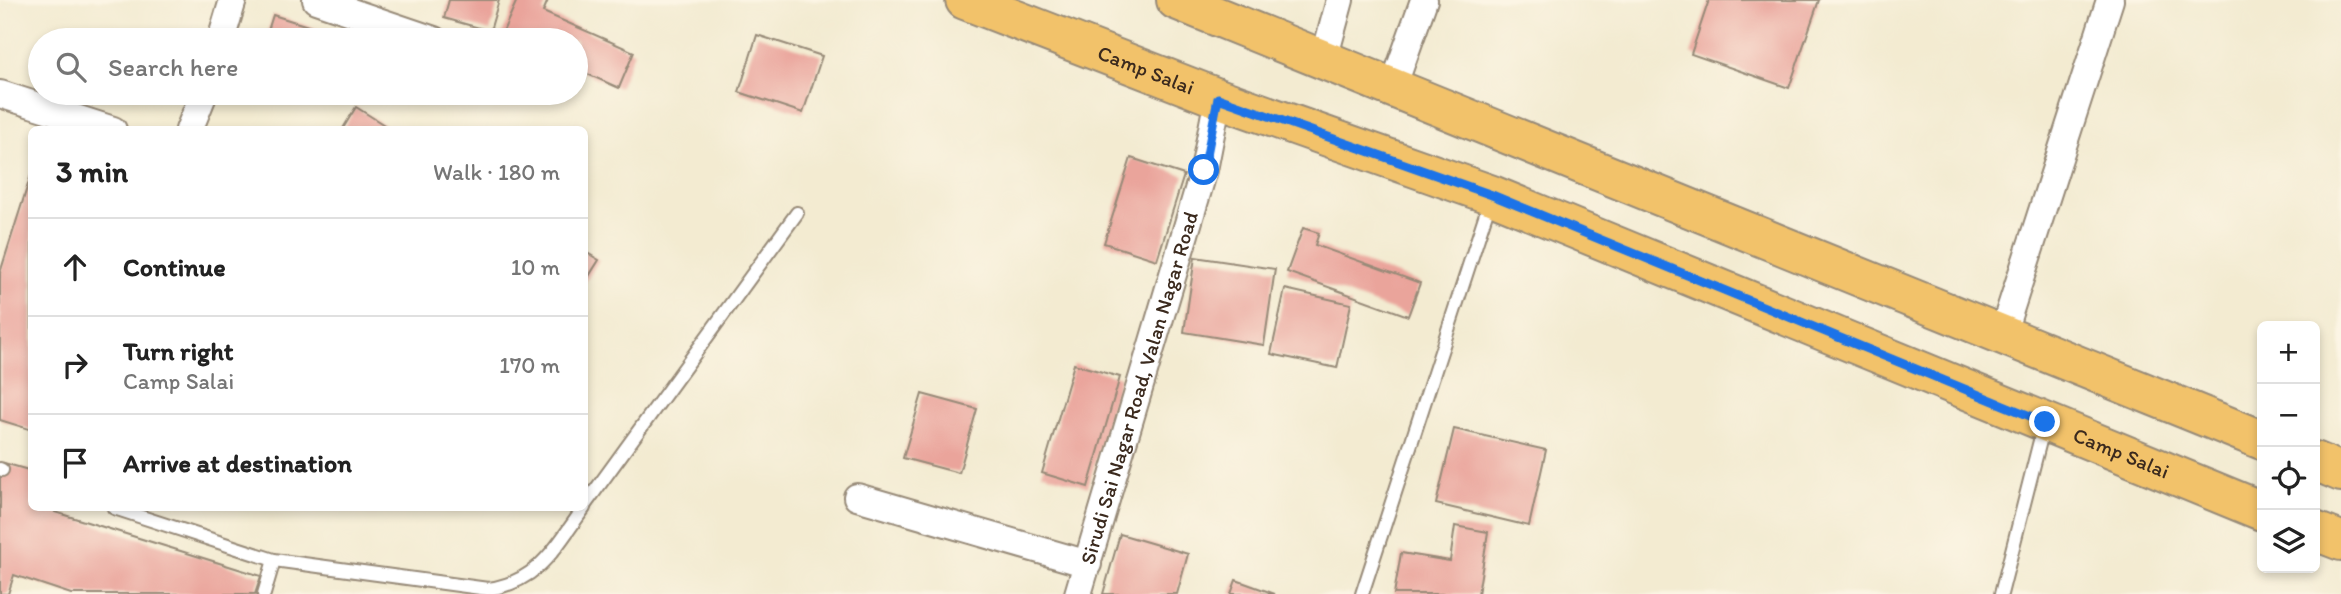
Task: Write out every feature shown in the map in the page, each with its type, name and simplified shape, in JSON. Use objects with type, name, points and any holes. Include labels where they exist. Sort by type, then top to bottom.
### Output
[{"type":"main road","name":"Camp Salai","points":[[965,0],[1218,98],[1492,195],[2260,510]]},
{"type":"main road","points":[[1176,0],[2257,438]]},
{"type":"main road","points":[[2320,463],[2341,472]]},
{"type":"main road","points":[[2320,533],[2341,541]]},
{"type":"street","points":[[225,28],[233,0]]},
{"type":"street","points":[[316,0],[398,28]]},
{"type":"street","points":[[1324,59],[1340,0]]},
{"type":"street","points":[[1393,87],[1424,0]]},
{"type":"street","points":[[2003,335],[2110,0]]},
{"type":"street","points":[[0,94],[28,103]]},
{"type":"street","name":"Sirudi Sai Nagar Road, Valan Nagar Road","points":[[1078,594],[1204,170],[1218,98]]},
{"type":"street","points":[[35,105],[100,126]]},
{"type":"street","points":[[191,126],[199,105]]},
{"type":"street","points":[[857,498],[1088,564]]},
{"type":"lane","points":[[1362,594],[1492,195]]},
{"type":"lane","points":[[588,501],[797,213]]},
{"type":"lane","points":[[2001,594],[2045,422]]},
{"type":"lane","points":[[123,511],[274,560],[473,588],[500,588],[524,580],[544,562],[581,511]]},
{"type":"lane","points":[[264,594],[274,560]]},
{"type":"building","points":[[449,0],[499,0],[491,28],[479,28],[444,18]]},
{"type":"building","points":[[517,0],[548,0],[543,12],[579,28],[505,28]]},
{"type":"building","points":[[1709,0],[1819,0],[1789,88],[1691,54]]},
{"type":"building","points":[[273,15],[314,28],[269,28]]},
{"type":"building","points":[[588,32],[634,52],[619,88],[588,74]]},
{"type":"building","points":[[757,35],[822,56],[803,113],[739,92]]},
{"type":"building","points":[[356,107],[386,126],[344,126]]},
{"type":"building","points":[[1131,158],[1184,175],[1157,260],[1104,243]]},
{"type":"building","points":[[28,184],[28,429],[0,420],[0,273]]},
{"type":"building","points":[[1303,228],[1319,233],[1315,245],[1420,283],[1408,316],[1287,272]]},
{"type":"building","points":[[588,253],[599,260],[588,278]]},
{"type":"building","points":[[1195,257],[1275,269],[1264,345],[1184,332]]},
{"type":"building","points":[[1285,289],[1351,304],[1337,368],[1271,354]]},
{"type":"building","points":[[1074,364],[1120,377],[1088,487],[1042,473]]},
{"type":"building","points":[[922,394],[977,409],[959,473],[903,458]]},
{"type":"building","points":[[1454,429],[1546,450],[1529,526],[1436,504]]},
{"type":"building","points":[[4,463],[28,470],[28,511],[55,511],[261,576],[255,594],[71,594],[14,575],[8,594],[0,594],[0,477]]},
{"type":"building","points":[[1455,526],[1488,532],[1478,594],[1394,594],[1401,553],[1450,561]]},
{"type":"building","points":[[1120,534],[1188,554],[1177,594],[1103,594]]},
{"type":"building","points":[[1236,580],[1275,594],[1231,594]]},
{"type":"route","points":[[1204,170],[1218,98],[1492,195],[2045,422]]}]
